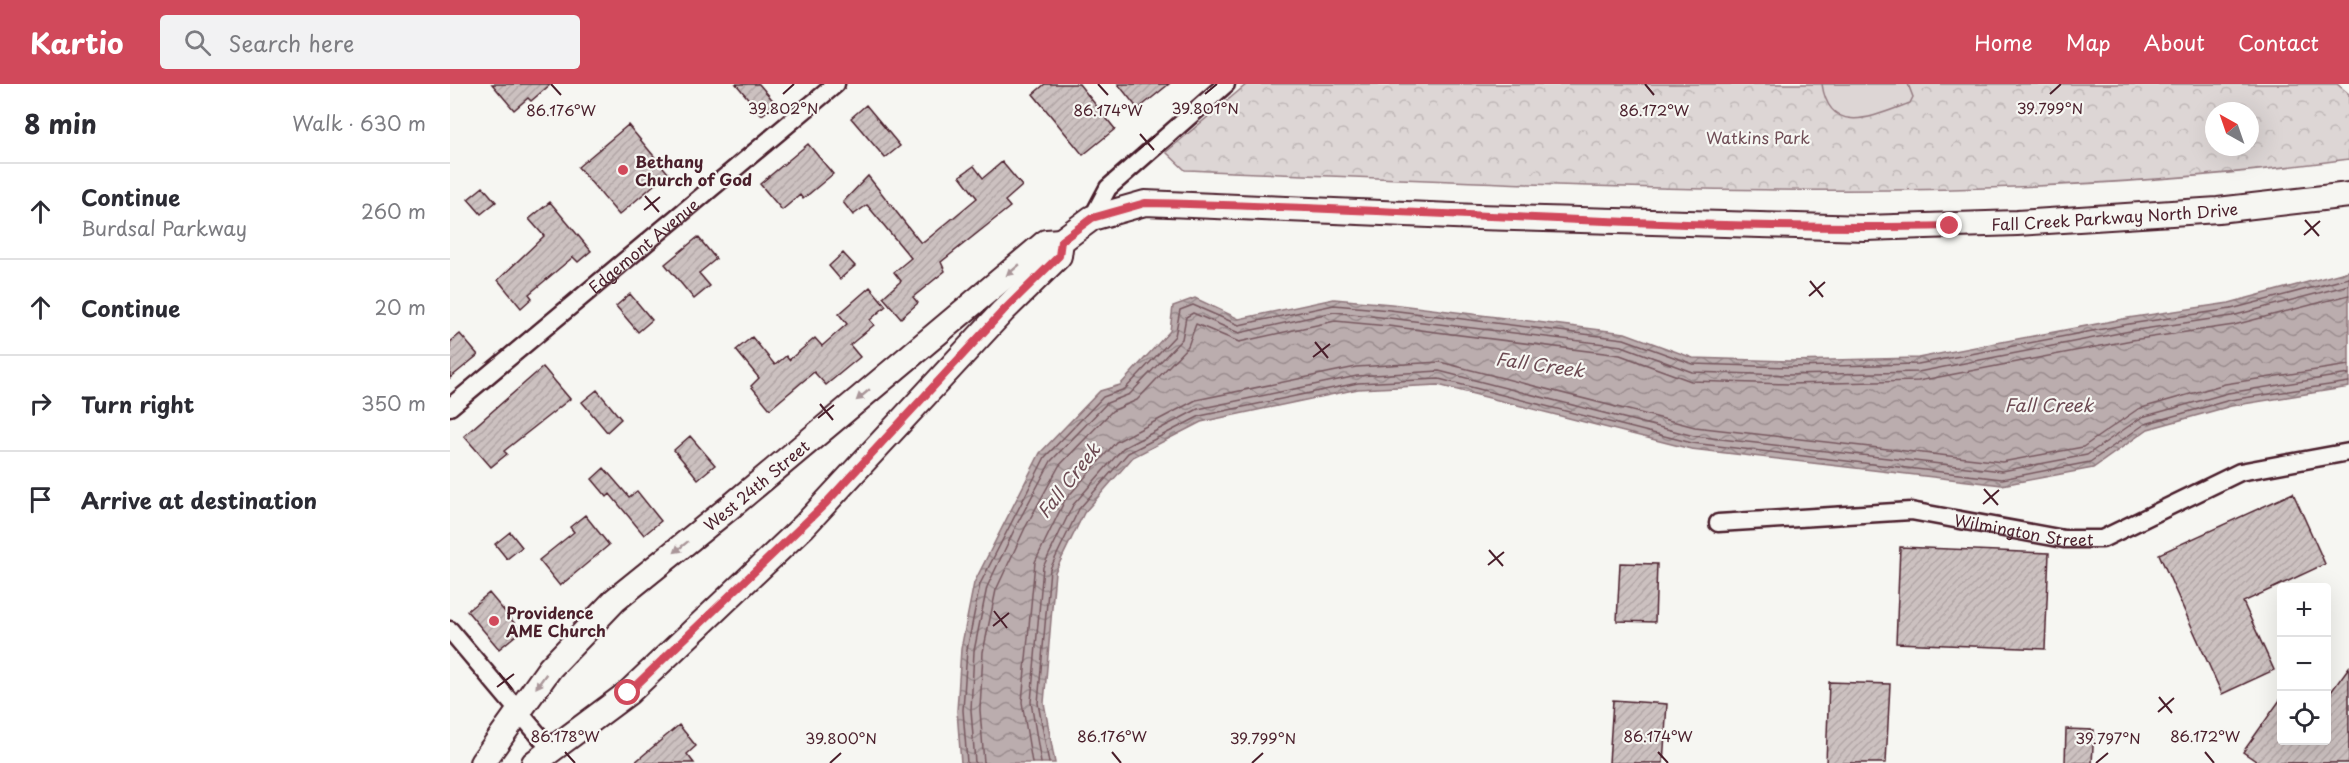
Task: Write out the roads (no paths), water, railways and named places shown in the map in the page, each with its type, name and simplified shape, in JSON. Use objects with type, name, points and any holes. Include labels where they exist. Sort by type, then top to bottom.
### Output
[{"type":"street","name":"Edgemont Avenue","points":[[450,407],[836,84]]},
{"type":"street","points":[[1092,218],[1108,188],[1226,84]]},
{"type":"street","name":"Fall Creek Parkway North Drive","points":[[1061,241],[1092,218],[1145,203],[1477,217],[1865,228],[2017,223],[2218,210],[2349,195]]},
{"type":"street","points":[[450,630],[519,712],[543,757],[628,693],[811,518],[1003,311],[1059,256],[1061,241]]},
{"type":"street","name":"West 24th Street","points":[[482,763],[570,644],[615,600],[745,495],[1046,242],[1061,241]]},
{"type":"street","name":"Wilmington Street","points":[[1718,523],[1911,512],[2064,539],[2102,539],[2240,472],[2349,452]]},
{"type":"water","name":"Fall Creek","points":[[2349,271],[2349,387],[2231,406],[2148,429],[2093,468],[2002,485],[1691,449],[1438,385],[1358,389],[1201,422],[1133,457],[1084,513],[1055,572],[1044,703],[1055,763],[961,763],[957,711],[961,649],[974,583],[1040,453],[1100,391],[1120,385],[1170,331],[1173,306],[1195,298],[1239,319],[1334,299],[1391,304],[1625,333],[1693,358],[1789,361],[1918,358],[2128,318],[2229,303]]},
{"type":"place","name":"Bethany Church of God","points":[[623,170]]},
{"type":"place","name":"Providence AME Church","points":[[494,621]]},
{"type":"park label","name":"Watkins Park","points":[[1758,137]]}]
